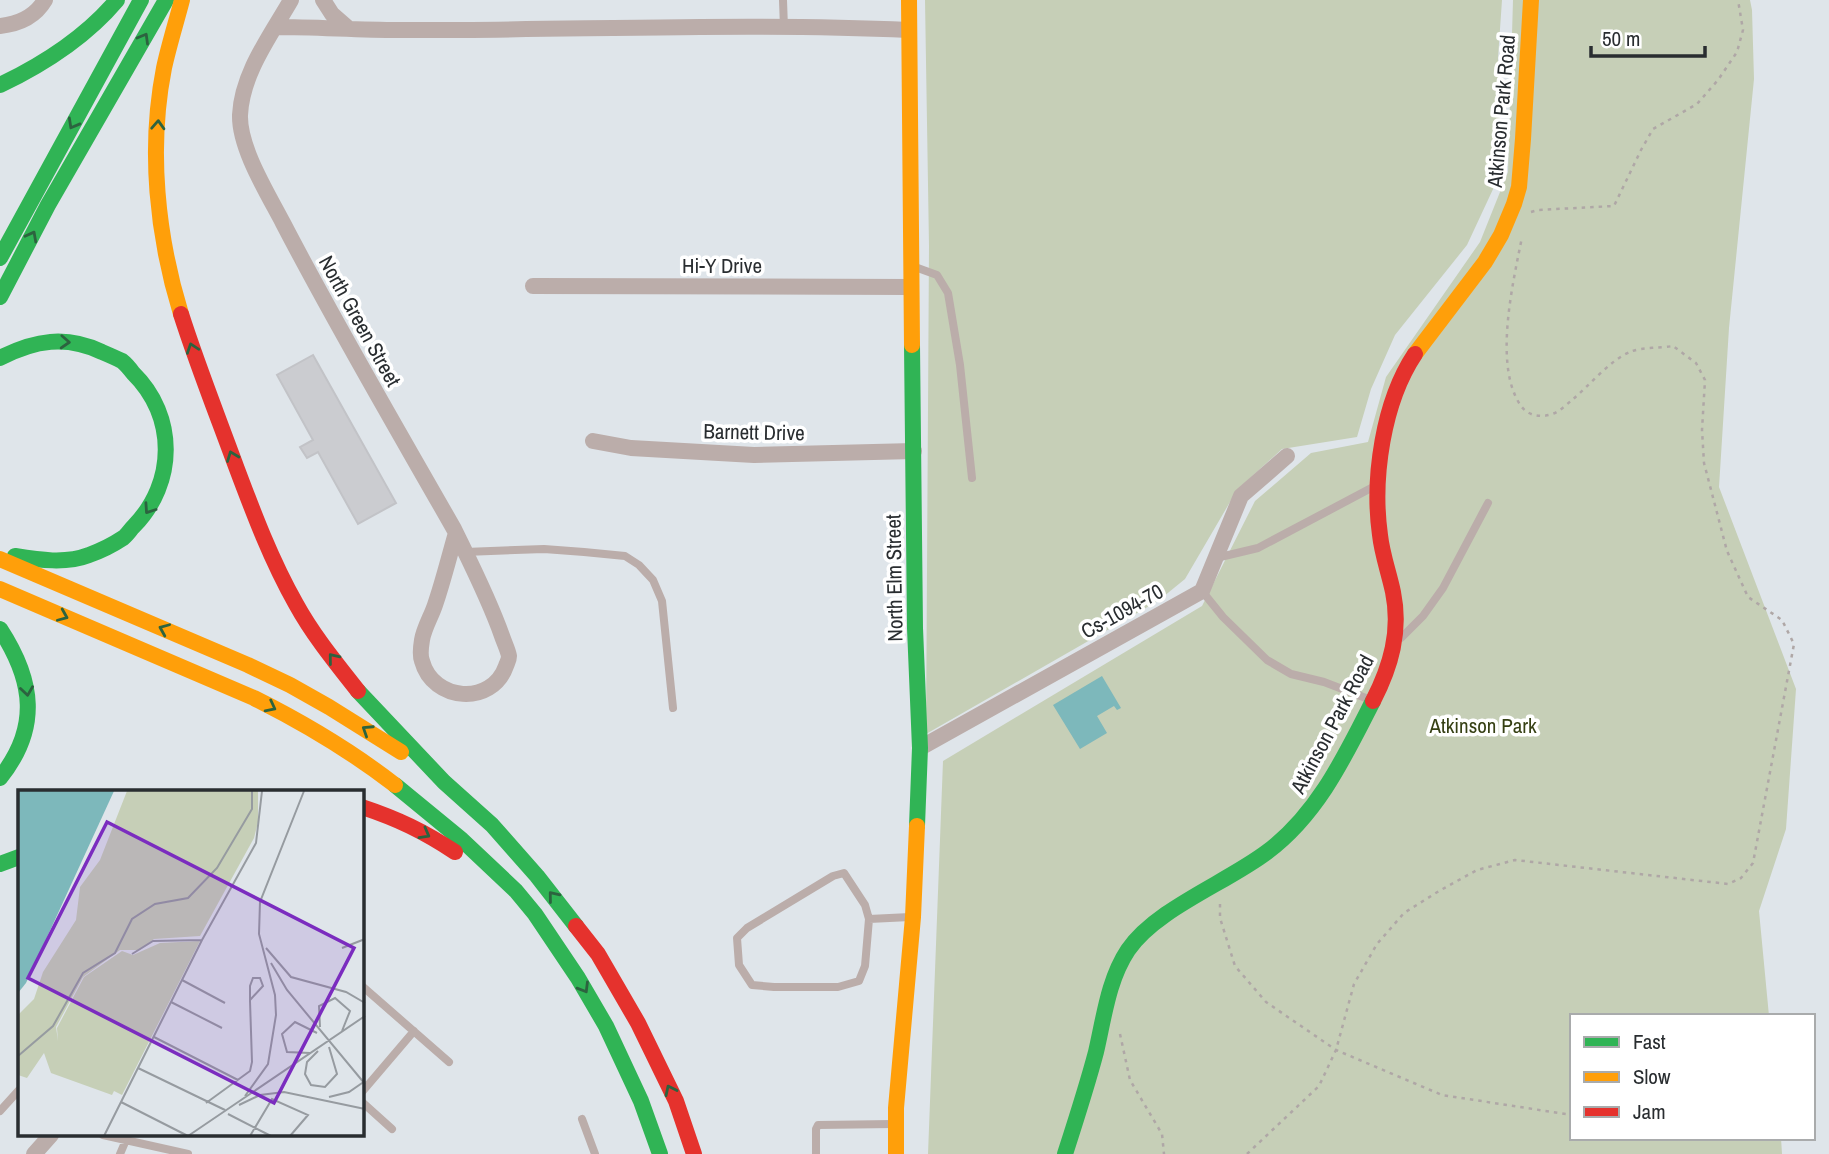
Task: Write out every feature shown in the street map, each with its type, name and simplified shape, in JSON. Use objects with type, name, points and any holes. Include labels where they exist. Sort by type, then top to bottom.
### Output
[{"type":"main road","points":[[0,85],[48,59],[110,9],[117,0]]},
{"type":"main road","points":[[0,258],[141,0]]},
{"type":"main road","points":[[0,297],[48,205],[166,0]]},
{"type":"main road","points":[[182,0],[164,69],[159,110],[156,152],[162,236],[182,319],[258,524],[296,604],[320,642],[361,694],[444,782],[492,825],[537,876],[598,954],[638,1023],[676,1101],[694,1154]]},
{"type":"main road","name":"North Elm Street","points":[[896,1154],[896,1108],[913,917],[920,748],[915,628],[909,0]]},
{"type":"main road","name":"Atkinson Park Road","points":[[1065,1154],[1097,1049],[1113,981],[1133,943],[1155,923],[1280,844],[1305,818],[1324,791],[1380,687],[1394,644],[1396,615],[1380,538],[1377,506],[1391,406],[1401,377],[1416,352],[1486,261],[1498,240],[1518,191],[1531,0]]},
{"type":"main road","points":[[0,358],[31,345],[54,341],[101,349],[140,376],[159,407],[167,442],[166,467],[154,501],[148,512],[120,540],[99,551],[73,559],[37,560],[0,553]]},
{"type":"main road","points":[[0,559],[290,685],[349,719],[444,782]]},
{"type":"main road","points":[[0,589],[220,682],[313,729],[357,757],[440,819],[517,892],[564,956],[607,1026],[642,1101],[660,1154]]},
{"type":"main road","points":[[0,629],[11,644],[21,667],[29,706],[26,731],[17,754],[0,778]]},
{"type":"main road","points":[[364,808],[395,818],[426,833],[517,892]]},
{"type":"main road","points":[[0,853],[18,848]]},
{"type":"main road","points":[[0,864],[18,857]]},
{"type":"street","points":[[0,26],[27,19],[45,0]]},
{"type":"street","name":"North Green Street","points":[[291,0],[249,76],[240,118],[244,143],[305,266],[456,533],[496,621],[509,658],[504,674],[478,693],[458,695],[441,689],[428,677],[421,660],[422,640],[456,533]]},
{"type":"street","points":[[323,0],[332,14],[348,28]]},
{"type":"street","points":[[276,27],[396,30],[586,27],[909,30]]},
{"type":"street","name":"Hi-Y Drive","points":[[533,286],[911,287]]},
{"type":"street","name":"Barnett Drive","points":[[593,442],[631,448],[754,455],[914,451]]},
{"type":"street","points":[[1202,591],[1241,496],[1287,456]]},
{"type":"street","name":"Cs-1094-70","points":[[920,748],[1202,591]]},
{"type":"street","points":[[34,1154],[50,1136]]},
{"type":"lane","points":[[783,0],[784,28]]},
{"type":"lane","points":[[912,266],[937,275],[948,293],[960,365],[972,478]]},
{"type":"lane","points":[[1215,558],[1258,548],[1378,485]]},
{"type":"lane","points":[[1394,644],[1423,616],[1443,588],[1488,503]]},
{"type":"lane","points":[[465,552],[544,549],[571,551],[625,556],[639,565],[653,580],[662,601],[673,708]]},
{"type":"lane","points":[[1202,591],[1223,617],[1267,660],[1291,674],[1324,682],[1373,701]]},
{"type":"lane","points":[[844,873],[865,905],[869,919],[865,966],[859,981],[838,987],[752,985],[739,965],[737,939],[747,928],[833,876],[844,873]]},
{"type":"lane","points":[[869,919],[913,917]]},
{"type":"lane","points":[[364,988],[449,1062]]},
{"type":"lane","points":[[364,1090],[414,1031]]},
{"type":"lane","points":[[0,1111],[18,1091]]},
{"type":"lane","points":[[364,1104],[392,1129]]},
{"type":"lane","points":[[582,1119],[595,1154]]},
{"type":"lane","points":[[817,1154],[818,1125],[896,1124]]},
{"type":"lane","points":[[108,1136],[159,1151],[188,1154]]},
{"type":"lane","points":[[120,1154],[126,1140]]},
{"type":"path","points":[[1531,212],[1538,209],[1614,206],[1653,129],[1697,104],[1737,52],[1743,30],[1738,0]]},
{"type":"path","points":[[1247,1154],[1320,1086],[1336,1050],[1354,984],[1377,944],[1404,913],[1439,891],[1477,870],[1516,860],[1728,884],[1741,878],[1753,863],[1794,643],[1782,620],[1748,597],[1727,551],[1704,463],[1702,430],[1705,380],[1696,363],[1673,346],[1631,351],[1612,364],[1558,412],[1541,417],[1525,411],[1510,385],[1507,355],[1511,297],[1522,236]]},
{"type":"path","points":[[1220,883],[1220,918],[1235,966],[1266,1002],[1336,1050],[1441,1095],[1570,1115]]},
{"type":"path","points":[[1120,1034],[1129,1080],[1162,1134],[1164,1154]]},
{"type":"green space","points":[[925,0],[1502,0],[1498,58],[1501,172],[1467,245],[1395,335],[1371,389],[1357,437],[1282,449],[1237,490],[1185,579],[1158,601],[926,734],[929,246]]},
{"type":"green space","name":"Atkinson Park","points":[[1513,0],[1750,0],[1754,79],[1729,328],[1719,487],[1796,689],[1786,829],[1759,911],[1769,1014],[1570,1014],[1570,1140],[1781,1140],[1782,1154],[928,1154],[943,761],[1202,606],[1255,501],[1311,453],[1368,442],[1386,377],[1480,242],[1508,172]]},
{"type":"water","points":[[1102,676],[1121,708],[1117,710],[1114,706],[1097,716],[1107,733],[1080,749],[1053,705]]},
{"type":"building","points":[[313,355],[396,503],[358,524],[318,452],[307,458],[300,447],[313,440],[277,375]]},
{"type":"traffic: fast","points":[[0,85],[63,49],[105,14],[117,0]]},
{"type":"traffic: fast","points":[[0,258],[141,0]]},
{"type":"traffic: fast","points":[[0,297],[48,205],[166,0]]},
{"type":"traffic: fast","points":[[0,358],[26,347],[63,342],[89,347],[122,361],[147,390],[158,409],[166,449],[158,490],[148,509],[123,538],[93,553],[71,560],[15,556]]},
{"type":"traffic: fast","points":[[912,345],[915,628],[920,748],[917,826]]},
{"type":"traffic: fast","points":[[0,629],[20,667],[28,704],[22,741],[0,778]]},
{"type":"traffic: fast","points":[[358,691],[444,782],[492,825],[576,926]]},
{"type":"traffic: fast","points":[[1065,1154],[1093,1065],[1111,986],[1128,950],[1140,935],[1173,909],[1250,863],[1285,837],[1329,783],[1373,701]]},
{"type":"traffic: fast","points":[[395,785],[462,840],[516,891],[535,914],[606,1026],[641,1101],[660,1154]]},
{"type":"traffic: fast","points":[[0,864],[18,857]]},
{"type":"traffic: slow","points":[[181,314],[166,254],[157,192],[156,161],[159,99],[164,68],[182,0]]},
{"type":"traffic: slow","points":[[909,0],[912,345]]},
{"type":"traffic: slow","points":[[1415,354],[1485,262],[1501,235],[1514,204],[1519,187],[1531,0]]},
{"type":"traffic: slow","points":[[0,559],[290,685],[401,752]]},
{"type":"traffic: slow","points":[[0,589],[254,698],[327,738],[395,785]]},
{"type":"traffic: slow","points":[[896,1154],[896,1108],[913,917],[917,826]]},
{"type":"traffic: jam","points":[[181,314],[248,497],[278,569],[310,627],[358,691]]},
{"type":"traffic: jam","points":[[1373,701],[1393,648],[1396,621],[1393,592],[1380,535],[1379,465],[1382,441],[1395,395],[1415,354]]},
{"type":"traffic: jam","points":[[364,808],[410,826],[455,852]]},
{"type":"traffic: jam","points":[[576,926],[598,954],[638,1023],[676,1101],[694,1154]]}]
